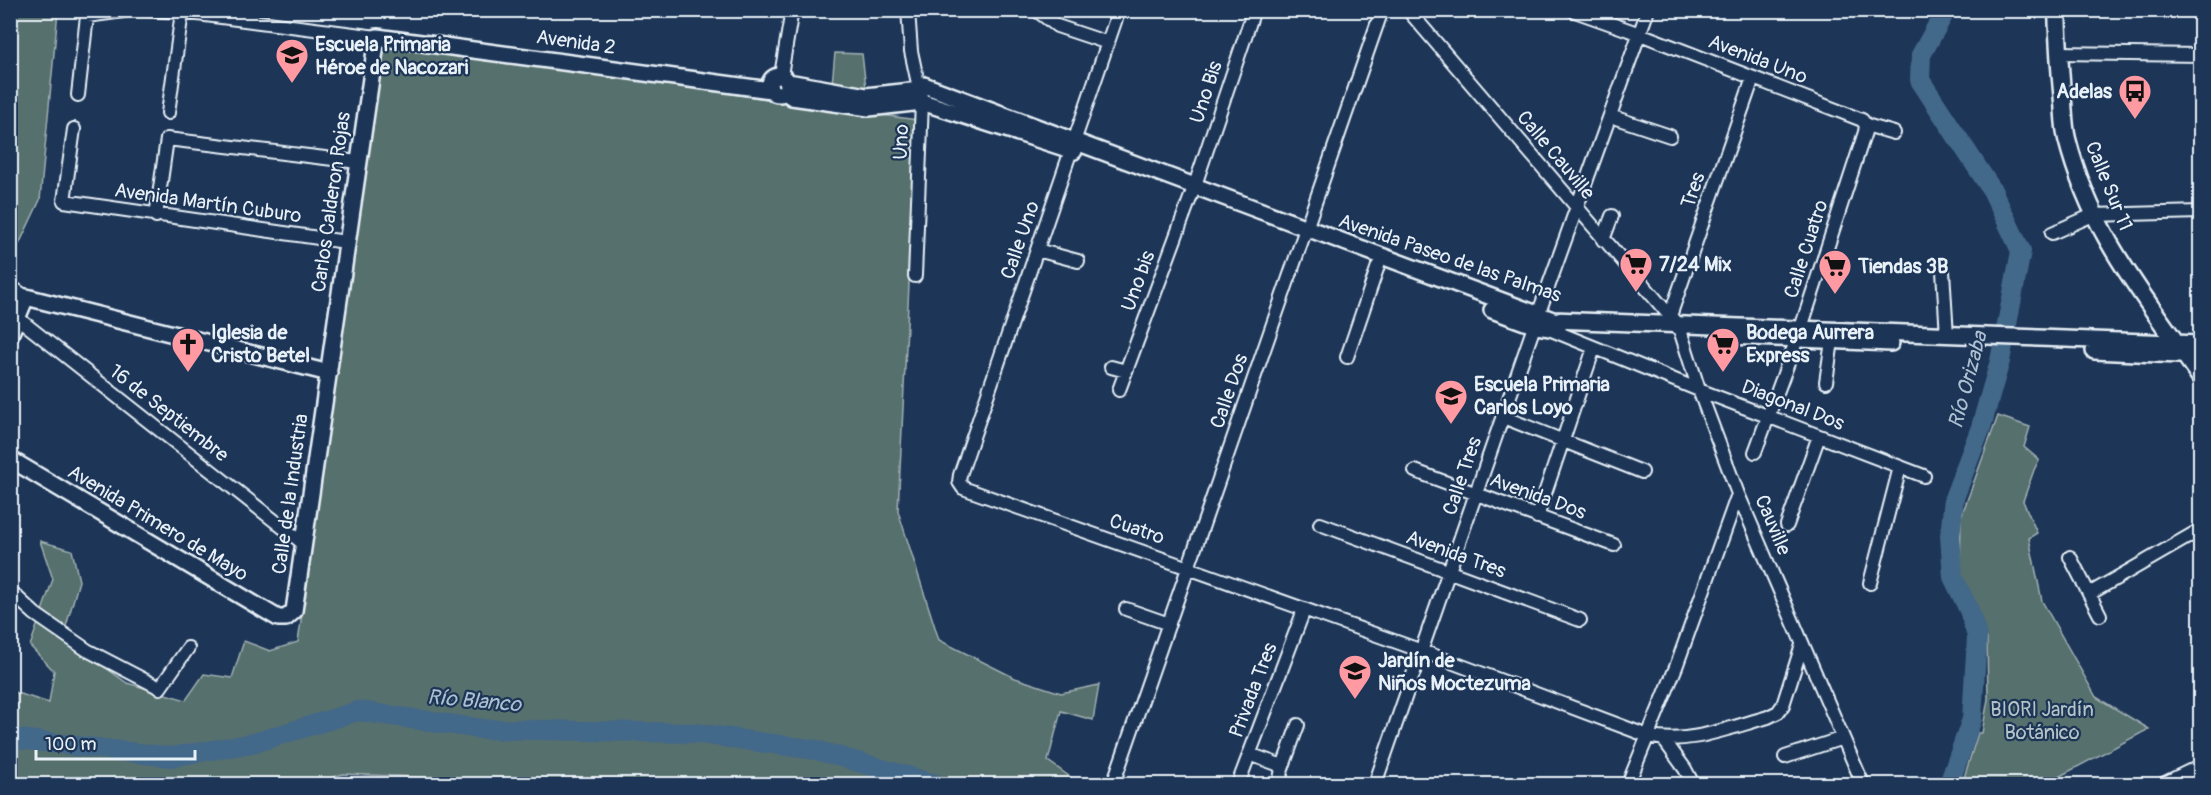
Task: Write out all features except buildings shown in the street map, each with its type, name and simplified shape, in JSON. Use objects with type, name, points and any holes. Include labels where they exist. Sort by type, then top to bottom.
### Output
[{"type":"main road","name":"Calle Sur 11","points":[[2057,10],[2058,53],[2066,136],[2093,215],[2127,274],[2188,352],[2200,377]]},
{"type":"street","points":[[78,95],[87,16],[131,10]]},
{"type":"street","points":[[150,10],[182,12],[376,37]]},
{"type":"street","points":[[781,85],[792,10]]},
{"type":"street","name":"Uno","points":[[908,10],[911,51],[921,96],[915,276]]},
{"type":"street","points":[[1036,10],[1058,26],[1108,43]]},
{"type":"street","name":"Calle Uno","points":[[959,482],[1119,10]]},
{"type":"street","name":"Uno Bis","points":[[1193,189],[1254,10]]},
{"type":"street","name":"Calle Dos","points":[[1113,784],[1382,10]]},
{"type":"street","name":"Calle Cauville","points":[[1408,10],[1676,324]]},
{"type":"street","name":"Avenida Uno","points":[[1572,10],[1862,120],[1866,125],[1894,133]]},
{"type":"street","name":"Calle Tres","points":[[1375,784],[1503,417],[1541,324],[1648,10]]},
{"type":"street","points":[[168,113],[182,12]]},
{"type":"street","name":"Avenida 2","points":[[376,37],[781,85]]},
{"type":"street","name":"Carlos Calderon Rojas","points":[[328,373],[376,37]]},
{"type":"street","points":[[2058,53],[2200,55]]},
{"type":"street","name":"Tres","points":[[1676,324],[1754,78]]},
{"type":"street","name":"Avenida Paseo de las Palmas","points":[[781,85],[792,97],[869,108],[921,96],[1073,146],[1193,189],[1541,324]]},
{"type":"street","points":[[1610,116],[1670,136]]},
{"type":"street","name":"Calle Cuatro","points":[[1755,452],[1799,334],[1866,125]]},
{"type":"street","name":"Avenida Martín Cuburo","points":[[74,129],[63,201],[346,242]]},
{"type":"street","points":[[156,216],[167,139],[358,162]]},
{"type":"street","name":"Uno bis","points":[[1119,390],[1193,189]]},
{"type":"street","points":[[2052,233],[2093,215],[2200,212]]},
{"type":"street","points":[[1603,240],[1612,216]]},
{"type":"street","name":"Avenida Paseo de las Palmas","points":[[1303,233],[1378,266],[1541,324],[1676,324],[1799,334],[1947,336],[1982,342]]},
{"type":"street","points":[[1037,250],[1078,261]]},
{"type":"street","points":[[1347,357],[1378,266]]},
{"type":"street","points":[[1943,271],[1947,336]]},
{"type":"street","points":[[10,286],[26,297],[328,373]]},
{"type":"street","points":[[10,335],[14,315],[26,297]]},
{"type":"street","name":"16 de Septiembre","points":[[14,315],[304,544]]},
{"type":"street","name":"Diagonal Dos","points":[[1541,324],[1699,390],[1924,476]]},
{"type":"street","name":"Cauville","points":[[1676,324],[1738,494],[1843,738]]},
{"type":"street","name":"Avenida Paseo de las Palmas","points":[[1799,334],[1832,341],[1982,342],[2188,352],[2200,344]]},
{"type":"street","points":[[1826,382],[1832,341]]},
{"type":"street","points":[[1537,517],[1594,348]]},
{"type":"street","points":[[1111,367],[1126,371]]},
{"type":"street","name":"Calle de la Industria","points":[[286,618],[294,611],[328,373]]},
{"type":"street","points":[[1503,417],[1642,472]]},
{"type":"street","points":[[1787,525],[1820,436]]},
{"type":"street","name":"Avenida Primero de Mayo","points":[[10,459],[278,618],[286,618]]},
{"type":"street","points":[[1870,583],[1900,467]]},
{"type":"street","name":"Avenida Dos","points":[[1415,471],[1614,545]]},
{"type":"street","name":"Cuatro","points":[[959,482],[963,488],[1422,651],[1664,740]]},
{"type":"street","points":[[1628,784],[1676,667],[1738,494]]},
{"type":"street","name":"Avenida Tres","points":[[1320,524],[1580,620]]},
{"type":"street","points":[[2089,594],[2200,530]]},
{"type":"street","points":[[2070,557],[2100,615]]},
{"type":"street","points":[[10,591],[35,614],[87,651],[160,688],[188,648]]},
{"type":"street","points":[[1126,609],[1169,624]]},
{"type":"street","name":"Privada Tres","points":[[1238,784],[1304,610]]},
{"type":"street","points":[[1693,784],[1664,740],[1700,735],[1768,717],[1778,712],[1783,705],[1802,645]]},
{"type":"street","points":[[1279,784],[1282,768],[1298,725]]},
{"type":"street","points":[[1785,757],[1843,738],[1863,784]]},
{"type":"street","points":[[1249,754],[1282,768]]},
{"type":"street","points":[[2163,784],[2200,766]]},
{"type":"street","points":[[1682,784],[1685,770]]},
{"type":"green space","points":[[10,11],[58,11],[40,200],[15,253],[15,280],[10,277]]},
{"type":"green space","points":[[384,45],[917,120],[898,511],[939,640],[1015,678],[1061,693],[1099,685],[1093,720],[1061,711],[1048,761],[1080,784],[457,784],[442,778],[343,774],[311,784],[11,784],[11,691],[49,703],[54,671],[30,646],[53,579],[40,541],[72,550],[79,581],[63,637],[127,683],[186,700],[204,674],[232,678],[244,641],[270,651],[298,642]]},
{"type":"green space","points":[[835,53],[862,54],[866,88],[832,84]]},
{"type":"green space","name":"BIORI Jardín Botánico","points":[[1998,416],[2030,427],[2024,447],[2039,460],[2023,501],[2037,533],[2029,538],[2042,601],[2096,697],[2149,729],[2045,784],[1962,784],[1978,733],[1982,733],[1988,699],[1987,639],[1960,581],[1961,517]]},
{"type":"waterway","name":"Río Orizaba","points":[[1946,10],[1921,55],[1920,80],[1992,190],[2021,251],[2000,361],[1981,427],[1954,498],[1950,536],[1953,577],[1969,610],[1977,636],[1972,719],[1949,784]]},
{"type":"waterway","name":"Río Blanco","points":[[10,738],[171,757],[254,743],[358,711],[482,729],[694,733],[816,750],[935,784]]},
{"type":"place","name":"Escuela Primaria Héroe de Nacozari","points":[[292,84]]},
{"type":"place","name":"Adelas","points":[[2135,120]]},
{"type":"place","name":"7/24 Mix","points":[[1636,293]]},
{"type":"place","name":"Tiendas 3B","points":[[1835,295]]},
{"type":"place","name":"Iglesia de Cristo Betel","points":[[188,373]]},
{"type":"place","name":"Bodega Aurrera Express","points":[[1723,373]]},
{"type":"place","name":"Escuela Primaria Carlos Loyo","points":[[1451,425]]},
{"type":"place","name":"Jardín de Niños Moctezuma","points":[[1355,700]]}]
